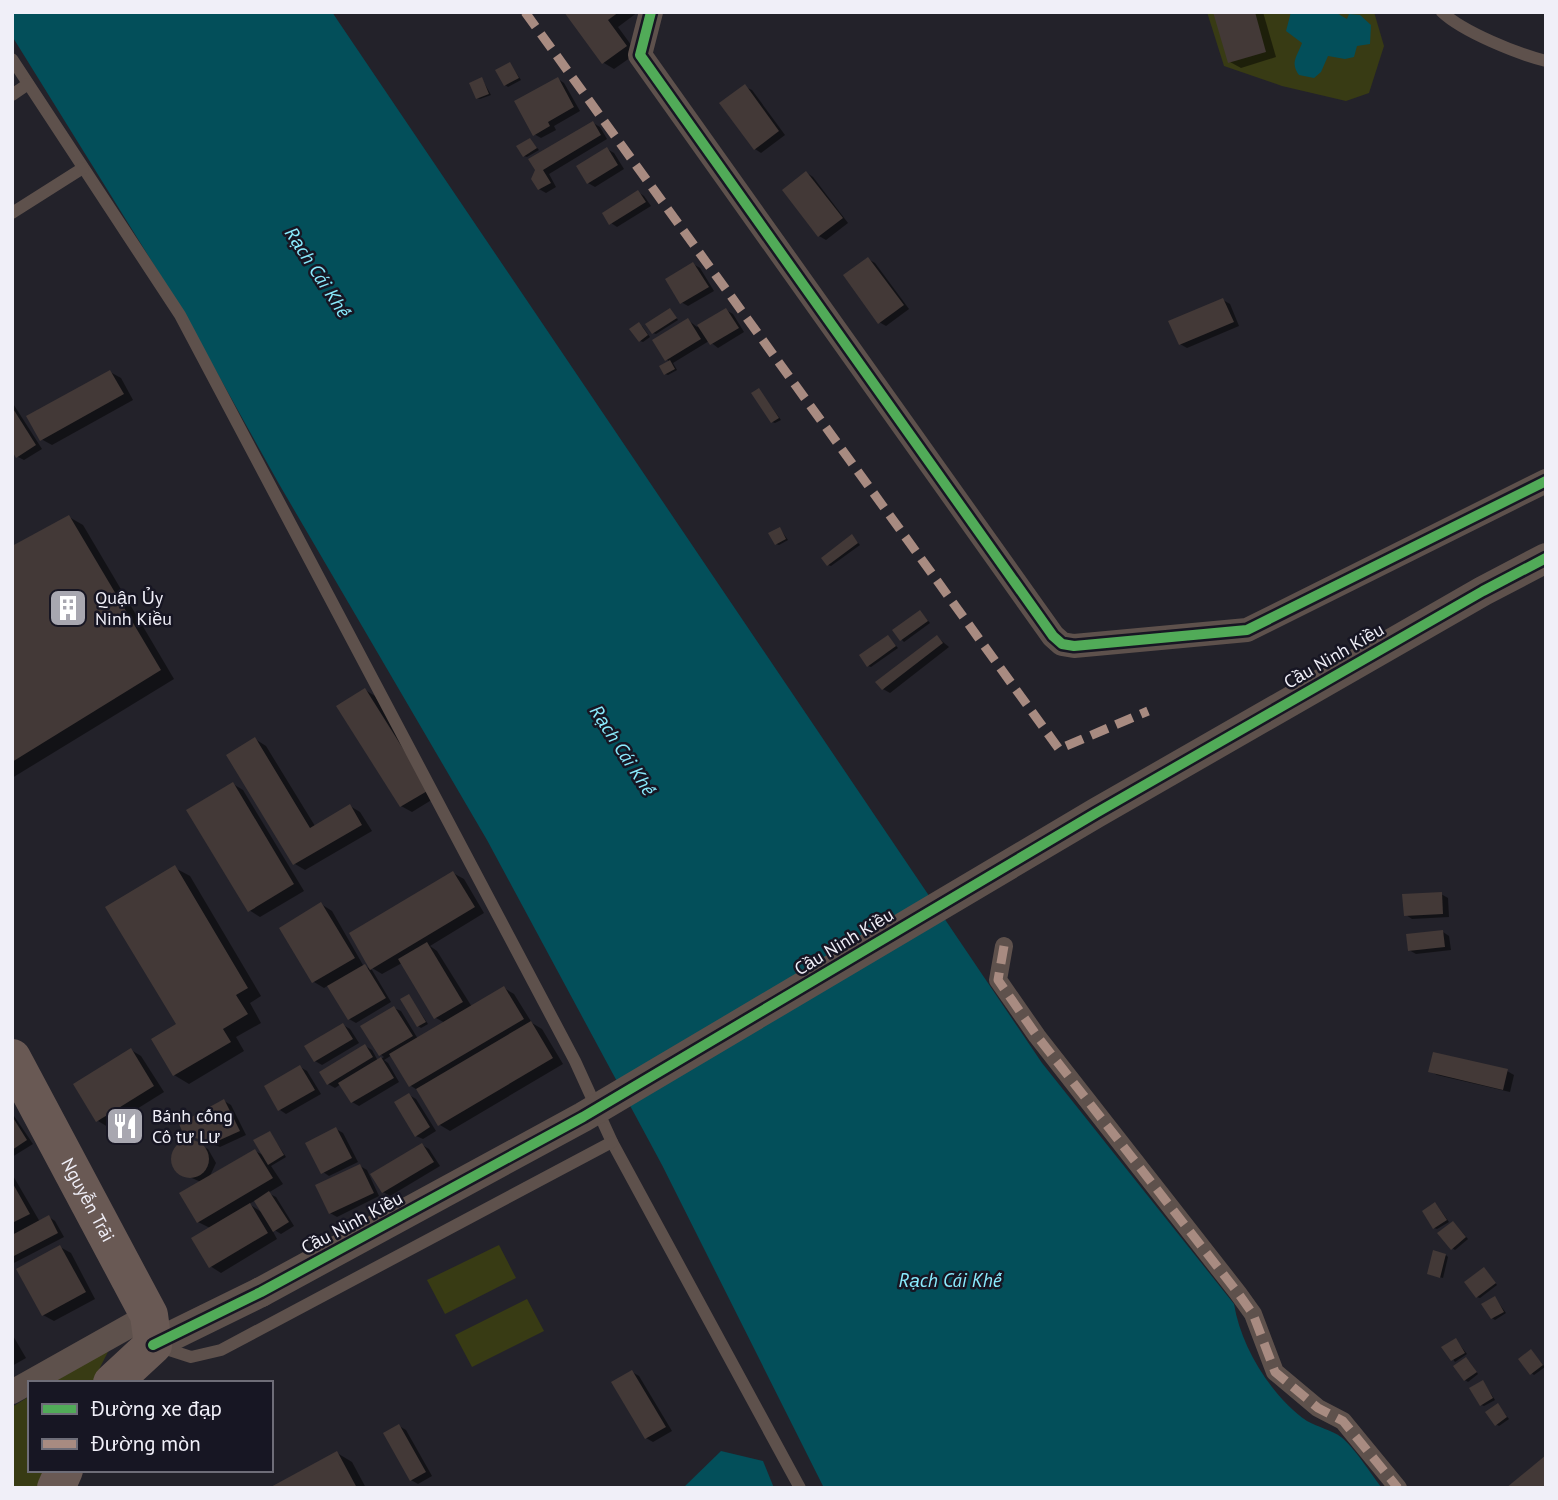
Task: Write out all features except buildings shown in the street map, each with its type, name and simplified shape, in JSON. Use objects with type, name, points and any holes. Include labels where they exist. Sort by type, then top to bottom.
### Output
[{"type":"main road","name":"Nguyễn Trãi","points":[[12,1058],[151,1330]]},
{"type":"main road","points":[[113,1381],[151,1330]]},
{"type":"main road","points":[[56,1488],[63,1472]]},
{"type":"street","points":[[651,12],[640,55],[1045,624],[1062,644],[1074,646],[1247,631],[1546,481]]},
{"type":"street","name":"Cầu Ninh Kiều","points":[[151,1330],[261,1292],[583,1117],[1096,813],[1471,598],[1546,558]]},
{"type":"street","points":[[1004,946],[998,981],[1037,1036],[1253,1314],[1275,1372],[1318,1408],[1343,1420],[1398,1488]]},
{"type":"street","points":[[37,1381],[151,1330]]},
{"type":"street","points":[[12,1392],[28,1385]]},
{"type":"lane","points":[[1442,12],[1466,28],[1527,57],[1546,61]]},
{"type":"lane","points":[[12,59],[180,315],[575,1061],[612,1142],[800,1488]]},
{"type":"lane","points":[[12,95],[28,84]]},
{"type":"lane","points":[[12,213],[83,168]]},
{"type":"lane","points":[[151,1330],[191,1357],[221,1350],[612,1142]]},
{"type":"green space","points":[[1207,12],[1374,12],[1384,46],[1369,93],[1346,101],[1282,86],[1224,66]]},
{"type":"green space","points":[[499,1245],[516,1278],[445,1314],[427,1280]]},
{"type":"green space","points":[[527,1299],[544,1331],[472,1367],[455,1335]]},
{"type":"green space","points":[[112,1344],[93,1381],[54,1381]]},
{"type":"green space","points":[[28,1397],[28,1472],[47,1472],[40,1488],[12,1488],[12,1407]]},
{"type":"water","name":"Rạch Cái Khế","points":[[12,12],[332,12],[1042,1063],[1234,1304],[1243,1337],[1270,1384],[1294,1411],[1307,1421],[1346,1441],[1382,1488],[824,1488],[662,1165],[487,840],[279,484],[182,310],[12,36]]},
{"type":"water","points":[[1291,12],[1335,12],[1347,19],[1349,14],[1360,15],[1371,25],[1370,44],[1357,46],[1354,57],[1345,59],[1328,56],[1321,72],[1314,78],[1299,75],[1295,63],[1302,43],[1286,31]]},
{"type":"water","points":[[721,1451],[763,1461],[774,1488],[683,1488]]},
{"type":"marked path","points":[[525,12],[1059,749],[1148,711]]},
{"type":"marked path","points":[[1004,946],[998,980],[1037,1036],[1253,1314],[1275,1372],[1318,1408],[1343,1421],[1398,1488]]},
{"type":"cycle path","points":[[651,12],[640,55],[1053,636],[1062,644],[1074,646],[1247,630],[1546,481]]},
{"type":"cycle path","points":[[153,1345],[261,1292],[583,1117],[1096,813],[1483,591],[1546,558]]},
{"type":"place","name":"Quận Ủy Ninh Kiều","points":[[68,608]]},
{"type":"place","name":"Bánh cống Cô tư Lư","points":[[125,1126]]}]
